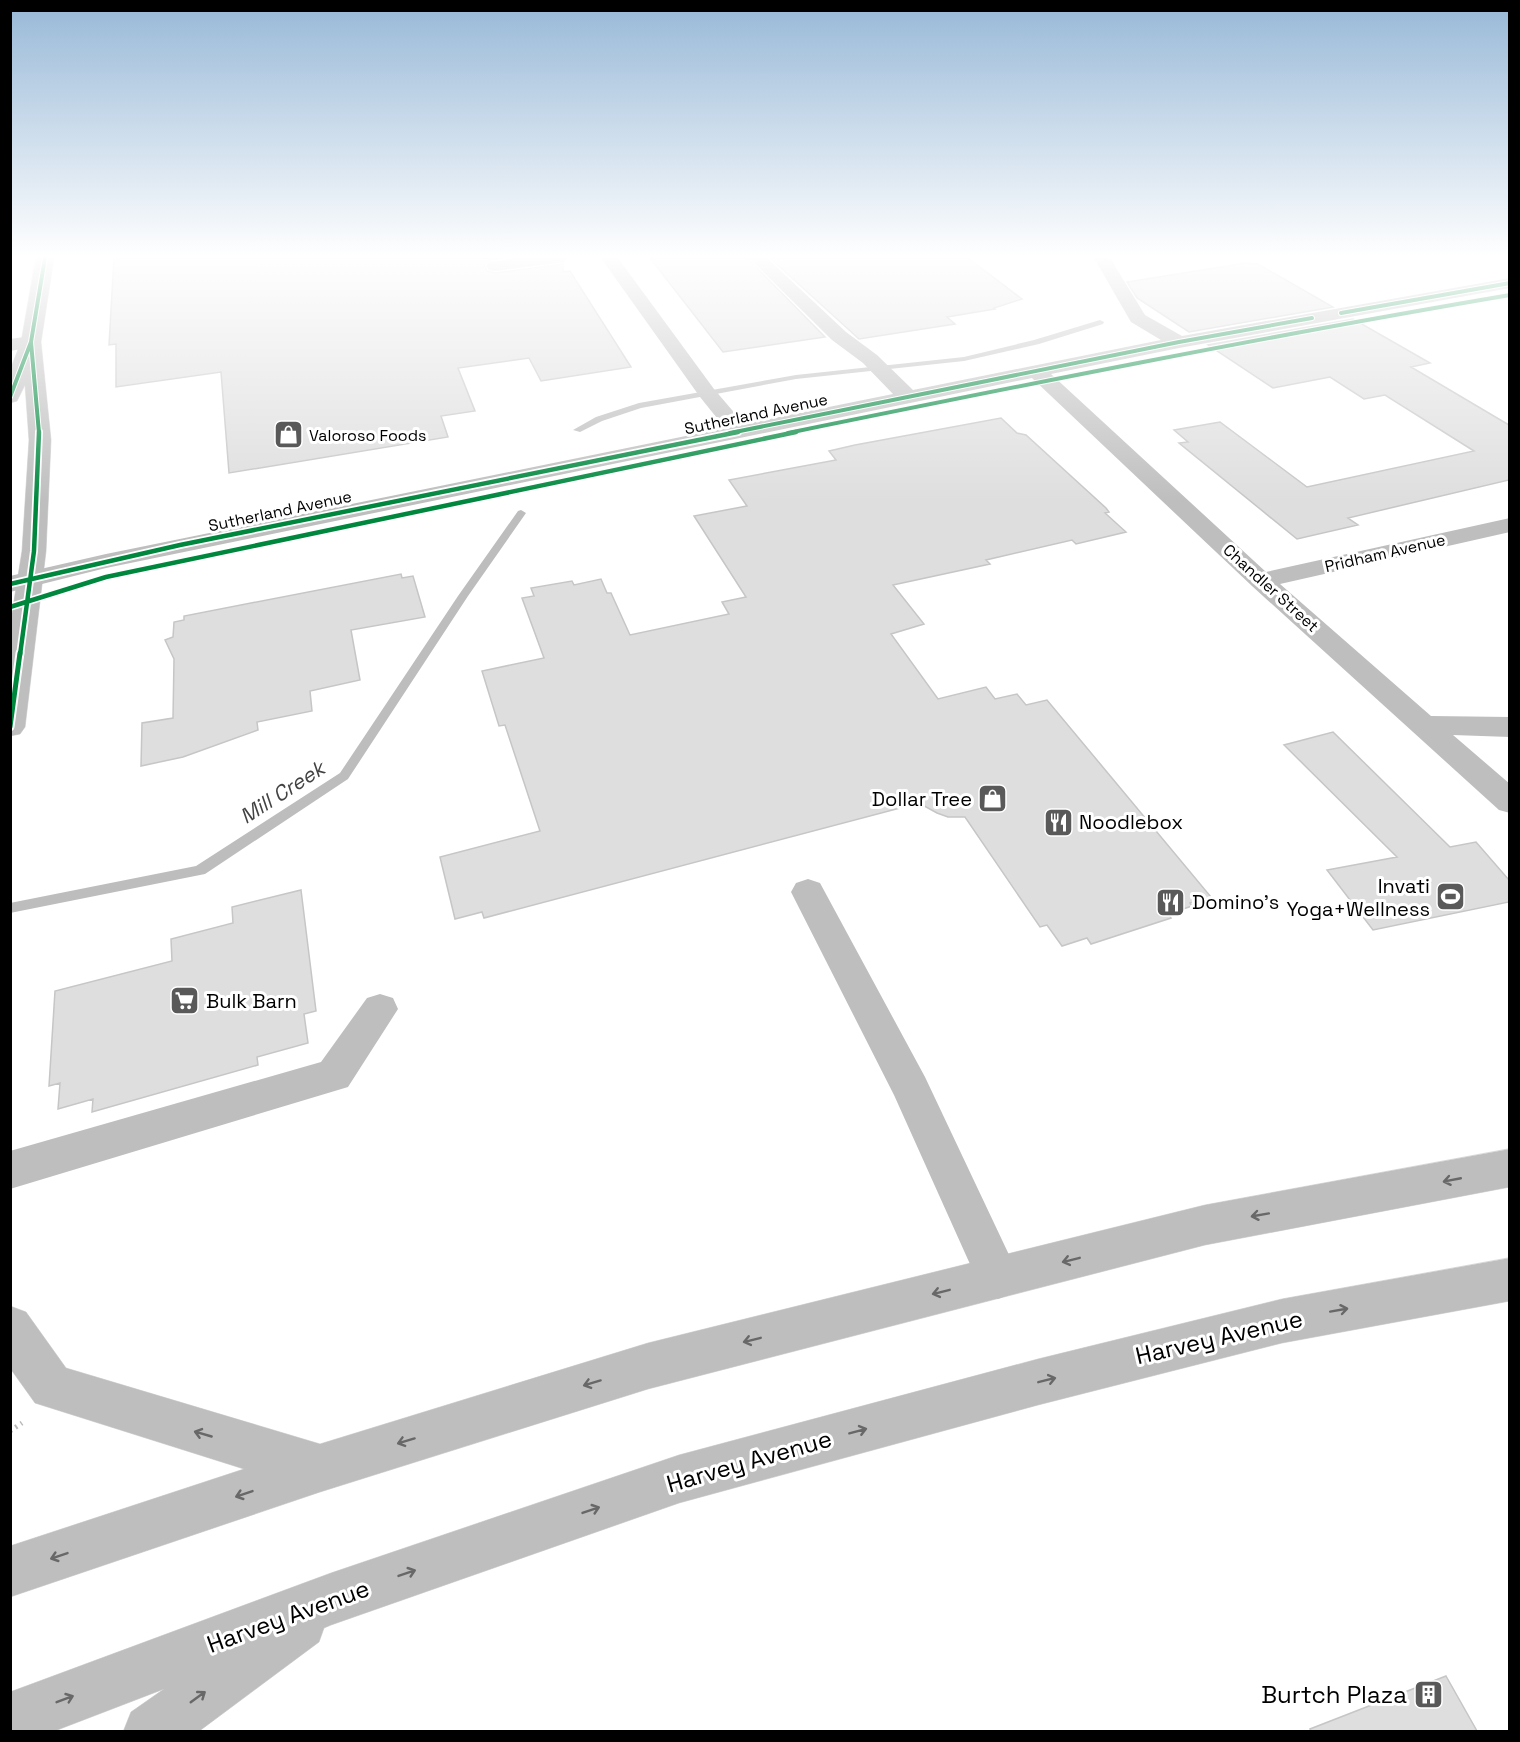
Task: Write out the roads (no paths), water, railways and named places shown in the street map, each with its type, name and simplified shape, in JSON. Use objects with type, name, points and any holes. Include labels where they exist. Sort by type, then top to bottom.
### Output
[{"type":"main road","points":[[668,339],[739,432]]},
{"type":"main road","points":[[843,339],[870,359],[908,397]]},
{"type":"main road","points":[[1174,339],[1179,342]]},
{"type":"main road","name":"Sutherland Avenue","points":[[20,581],[169,547],[1194,339]]},
{"type":"main road","points":[[10,397],[21,344]]},
{"type":"main road","points":[[10,727],[20,581],[34,551],[40,440],[21,344]]},
{"type":"main road","name":"Chandler Street","points":[[1036,370],[1262,581],[1509,802]]},
{"type":"main road","name":"Pridham Avenue","points":[[1262,581],[1509,525]]},
{"type":"main road","points":[[1423,725],[1509,727]]},
{"type":"main road","points":[[808,892],[920,1107],[998,1278]]},
{"type":"main road","points":[[10,1170],[334,1075],[380,1009]]},
{"type":"main road","points":[[10,1572],[320,1468],[648,1366],[1205,1225],[1509,1168]]},
{"type":"main road","name":"Harvey Avenue","points":[[10,1720],[331,1599],[679,1479],[1038,1382],[1282,1321],[1509,1279]]},
{"type":"main road","points":[[10,1328],[51,1387],[320,1468]]},
{"type":"main road","points":[[151,1731],[331,1599]]},
{"type":"waterway","name":"Mill Creek","points":[[577,430],[599,419],[639,406],[796,377],[964,359],[1045,339]]},
{"type":"waterway","name":"Mill Creek","points":[[10,908],[200,870],[344,776],[521,513]]},
{"type":"place","name":"Valoroso Foods","points":[[288,435]]},
{"type":"place","name":"Dollar Tree","points":[[993,799]]},
{"type":"place","name":"Noodlebox","points":[[1058,822]]},
{"type":"place","name":"Invati Yoga+Wellness","points":[[1451,897]]},
{"type":"place","name":"Domino's","points":[[1171,902]]},
{"type":"place","name":"Bulk Barn","points":[[185,1001]]},
{"type":"place","name":"Burtch Plaza","points":[[1428,1694]]}]
